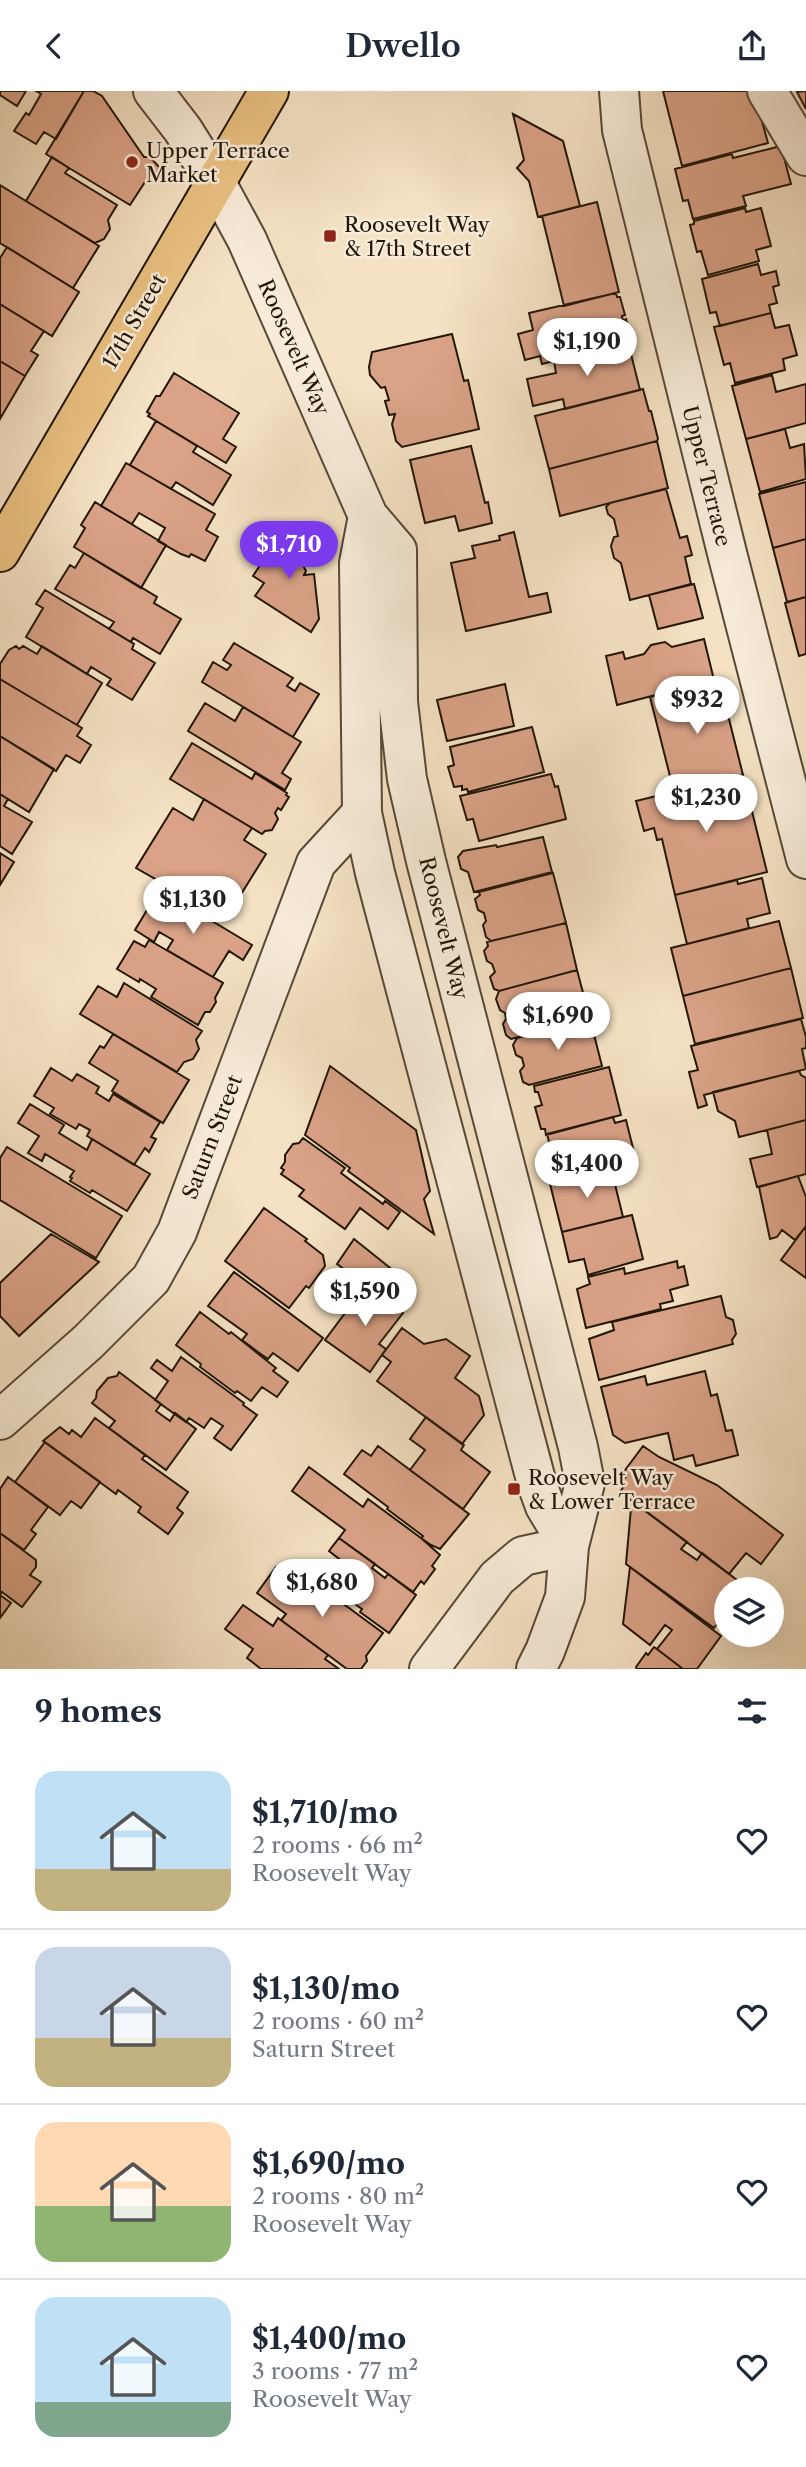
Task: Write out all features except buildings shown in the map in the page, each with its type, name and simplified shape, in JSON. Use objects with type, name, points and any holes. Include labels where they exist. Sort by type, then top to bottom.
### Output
[{"type":"main road","name":"17th Street","points":[[0,552],[269,91]]},
{"type":"street","name":"Roosevelt Way","points":[[153,91],[183,130],[215,181],[251,249],[368,516],[397,550],[398,702],[407,779],[585,1483],[569,1546],[565,1597],[536,1669]]},
{"type":"street","name":"Upper Terrace","points":[[620,91],[622,130],[628,156],[806,859]]},
{"type":"street","points":[[767,91],[806,156]]},
{"type":"street","points":[[368,516],[359,562],[362,813],[375,873],[537,1484],[545,1506],[569,1546],[523,1556],[497,1579],[429,1669]]},
{"type":"street","name":"Saturn Street","points":[[0,1420],[112,1319],[150,1279],[162,1261],[177,1232],[316,863],[362,813]]},
{"type":"place","name":"Upper Terrace Market","points":[[132,162]]},
{"type":"place","name":"Roosevelt Way & 17th Street","points":[[330,236]]},
{"type":"place","name":"Roosevelt Way & Lower Terrace","points":[[514,1489]]}]
